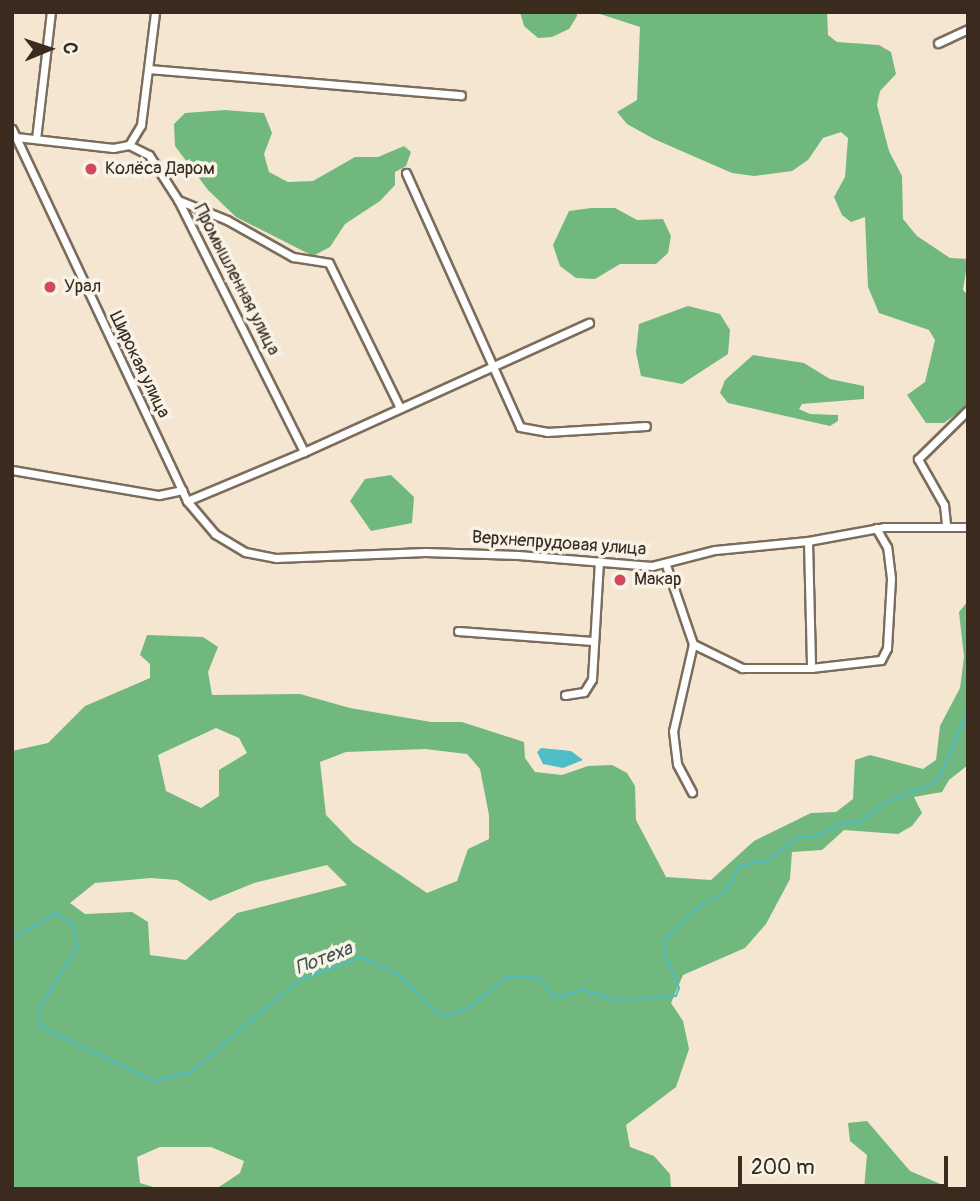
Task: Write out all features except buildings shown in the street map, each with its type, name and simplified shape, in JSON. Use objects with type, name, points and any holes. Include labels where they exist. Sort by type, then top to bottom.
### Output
[{"type":"street","points":[[36,139],[51,12]]},
{"type":"street","points":[[16,137],[113,148],[129,145],[141,125],[155,12]]},
{"type":"street","points":[[938,43],[968,29]]},
{"type":"street","points":[[149,69],[461,94]]},
{"type":"street","name":"Широкая улица","points":[[12,128],[187,501]]},
{"type":"street","name":"Промышленная улица","points":[[129,145],[149,155],[178,201],[304,452]]},
{"type":"street","points":[[406,173],[489,366],[523,430],[646,426]]},
{"type":"street","points":[[178,201],[215,214],[293,257],[329,263],[399,406]]},
{"type":"street","points":[[187,501],[304,452],[399,406],[589,323]]},
{"type":"street","points":[[946,524],[944,505],[918,459],[968,410]]},
{"type":"street","points":[[12,470],[159,495],[182,490]]},
{"type":"street","name":"Верхнепрудовая улица","points":[[187,501],[215,534],[258,556],[302,559],[425,552],[666,565],[715,550],[808,541],[876,528],[946,524],[968,527]]},
{"type":"street","points":[[693,644],[742,668],[811,668],[869,663],[885,655],[891,578],[887,547],[876,528]]},
{"type":"street","points":[[808,541],[811,668]]},
{"type":"street","points":[[565,695],[590,687],[599,561]]},
{"type":"street","points":[[666,565],[693,644],[673,731],[677,764],[692,792]]},
{"type":"street","points":[[458,631],[593,641]]},
{"type":"green space","points":[[520,12],[577,12],[577,16],[569,29],[552,37],[538,38],[524,26]]},
{"type":"green space","points":[[594,12],[827,12],[828,35],[837,42],[879,45],[891,52],[896,74],[880,91],[877,105],[889,151],[902,176],[903,219],[917,236],[950,258],[968,259],[963,290],[968,295],[967,406],[944,423],[926,423],[907,395],[925,382],[935,340],[929,330],[879,313],[868,287],[865,217],[851,222],[842,215],[834,197],[845,177],[848,138],[841,132],[823,138],[808,160],[792,171],[754,176],[732,173],[654,139],[627,124],[617,112],[637,100],[640,27]]},
{"type":"green space","points":[[225,110],[264,113],[272,133],[264,154],[269,172],[288,182],[313,181],[355,157],[378,157],[404,146],[411,152],[406,166],[395,172],[395,185],[380,201],[345,224],[330,247],[313,256],[236,217],[208,190],[175,146],[174,124],[185,113]]},
{"type":"green space","points":[[615,208],[637,220],[663,219],[671,236],[668,253],[656,264],[620,264],[595,279],[576,278],[560,266],[553,245],[569,211]]},
{"type":"green space","points":[[688,306],[720,314],[730,330],[728,354],[682,384],[641,376],[636,352],[639,324]]},
{"type":"green space","points":[[753,355],[804,363],[830,379],[864,386],[864,399],[802,404],[799,409],[810,414],[838,415],[838,421],[830,426],[728,403],[720,393],[725,380]]},
{"type":"green space","points":[[391,475],[414,497],[412,523],[371,531],[350,501],[365,479]]},
{"type":"green space","points":[[968,601],[968,765],[949,780],[942,792],[914,797],[922,813],[912,826],[898,834],[844,830],[822,850],[792,852],[790,879],[766,924],[745,948],[683,975],[671,1003],[683,1021],[689,1049],[676,1087],[626,1125],[630,1147],[654,1156],[670,1174],[671,1189],[216,1189],[240,1173],[244,1161],[211,1147],[160,1147],[137,1157],[140,1183],[160,1189],[12,1189],[12,751],[48,743],[85,706],[150,678],[150,664],[140,655],[147,635],[203,637],[218,647],[208,672],[212,695],[300,694],[350,708],[431,722],[462,722],[524,742],[525,758],[535,772],[562,775],[588,766],[612,765],[627,773],[635,786],[636,820],[666,877],[711,880],[754,841],[811,813],[836,812],[853,799],[855,760],[870,755],[923,769],[936,760],[940,726],[960,688],[964,657],[959,612]],"holes":[[[216,728],[239,738],[247,753],[219,770],[219,796],[201,808],[166,791],[158,755]],[[425,749],[467,754],[480,769],[489,815],[489,839],[468,849],[457,881],[427,893],[353,843],[326,815],[320,762],[346,752]],[[327,865],[347,885],[237,913],[186,960],[150,955],[148,922],[132,912],[85,914],[70,903],[95,883],[151,878],[177,880],[210,901],[254,883]]]},
{"type":"green space","points":[[867,1121],[910,1171],[952,1189],[864,1189],[867,1155],[850,1141],[848,1123]]},
{"type":"water","points":[[541,748],[571,751],[583,760],[563,768],[543,764],[537,752]]},
{"type":"waterway","name":"Потеха","points":[[12,939],[56,913],[74,925],[77,948],[38,1010],[41,1027],[154,1081],[191,1072],[298,981],[361,957],[396,973],[435,1011],[447,1016],[473,1005],[508,976],[539,978],[553,996],[560,997],[582,990],[617,1000],[676,996],[679,988],[664,953],[666,938],[701,905],[726,891],[740,865],[767,861],[800,836],[817,836],[842,823],[860,822],[887,802],[933,783],[941,774],[968,711]]},
{"type":"place","name":"Колёса Даром","points":[[91,169]]},
{"type":"place","name":"Урал","points":[[50,287]]},
{"type":"place","name":"Макар","points":[[620,580]]}]
